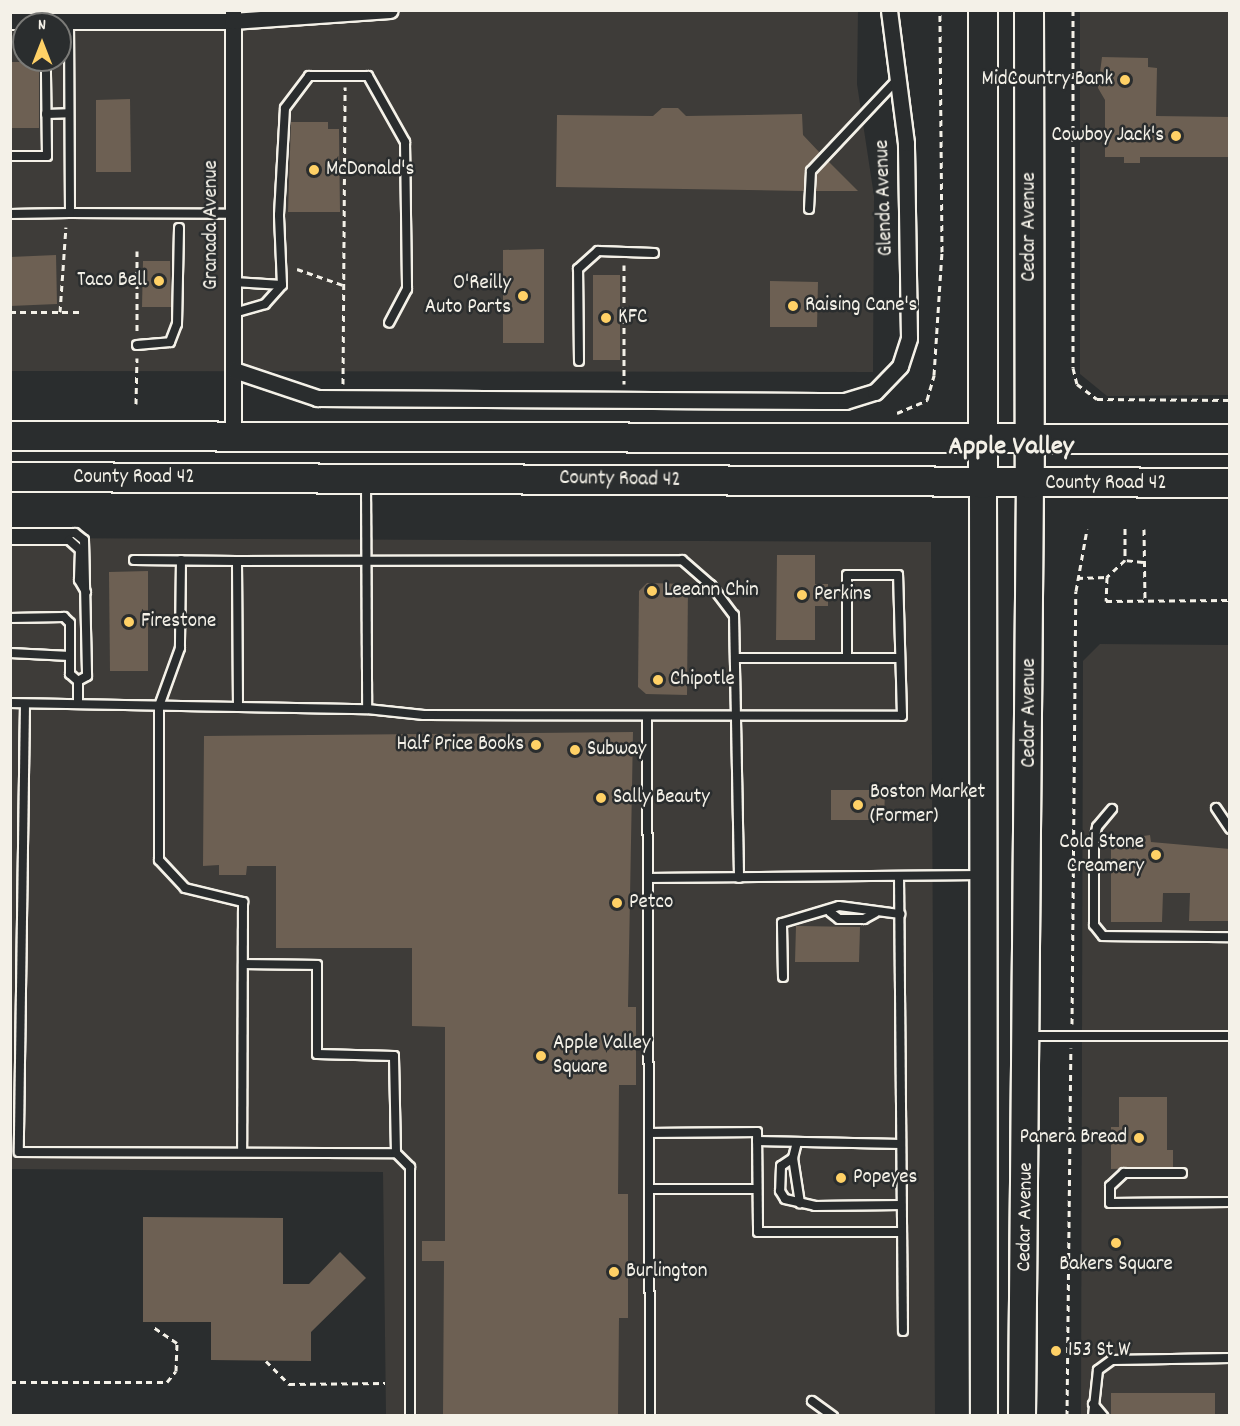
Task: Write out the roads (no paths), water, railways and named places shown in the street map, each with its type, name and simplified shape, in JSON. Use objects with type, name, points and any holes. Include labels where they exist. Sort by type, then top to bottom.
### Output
[{"type":"highway","name":"Cedar Avenue","points":[[983,10],[983,484]]},
{"type":"highway","name":"Cedar Avenue","points":[[1029,10],[1030,484]]},
{"type":"highway","name":"County Road 42","points":[[10,436],[233,440],[1230,439]]},
{"type":"highway","name":"County Road 42","points":[[10,477],[983,484],[1230,483]]},
{"type":"main road","name":"Cedar Avenue","points":[[983,484],[984,1416]]},
{"type":"main road","name":"Cedar Avenue","points":[[1022,1416],[1029,1036],[1030,484]]},
{"type":"street","points":[[10,21],[79,17],[232,16],[390,10]]},
{"type":"street","name":"Glenda Avenue","points":[[234,370],[316,398],[845,401],[875,392],[889,381],[909,338],[906,143],[895,82],[889,10]]},
{"type":"street","name":"Granada Avenue","points":[[232,16],[233,440]]},
{"type":"lane","points":[[70,213],[69,113],[79,17]]},
{"type":"lane","points":[[10,156],[47,156],[46,72]]},
{"type":"lane","points":[[234,313],[265,304],[282,285],[281,121],[309,76],[368,76],[405,142],[406,289],[388,323]]},
{"type":"lane","points":[[809,209],[812,171],[895,82]]},
{"type":"lane","points":[[46,114],[69,113]]},
{"type":"lane","points":[[10,214],[234,214]]},
{"type":"lane","points":[[137,345],[170,342],[177,324],[179,228]]},
{"type":"lane","points":[[579,361],[578,269],[598,251],[654,253]]},
{"type":"lane","points":[[234,282],[282,285]]},
{"type":"lane","points":[[366,480],[367,709]]},
{"type":"lane","points":[[10,533],[75,533],[84,540],[87,676],[78,681]]},
{"type":"lane","points":[[10,540],[69,540],[80,550],[79,580],[86,593]]},
{"type":"lane","points":[[134,560],[367,562],[681,560],[711,585],[734,615],[740,878]]},
{"type":"lane","points":[[181,560],[180,648],[159,706],[159,860],[185,888],[243,902],[245,964],[242,1152]]},
{"type":"lane","points":[[237,561],[238,707]]},
{"type":"lane","points":[[10,703],[367,709],[424,715],[902,716],[898,575],[847,576],[847,658]]},
{"type":"lane","points":[[10,618],[64,617],[70,623],[70,674],[78,681],[78,704]]},
{"type":"lane","points":[[10,653],[70,657]]},
{"type":"lane","points":[[735,658],[900,658]]},
{"type":"lane","points":[[25,704],[15,1152],[396,1153]]},
{"type":"lane","points":[[647,716],[651,878],[650,1416]]},
{"type":"lane","points":[[1216,808],[1230,829]]},
{"type":"lane","points":[[1112,809],[1097,827],[1094,841],[1094,925],[1103,936],[1228,936]]},
{"type":"lane","points":[[651,878],[982,875]]},
{"type":"lane","points":[[899,877],[900,1232],[903,1331]]},
{"type":"lane","points":[[783,977],[782,923],[858,907],[875,913],[900,914]]},
{"type":"lane","points":[[830,912],[839,920],[864,920],[875,913]]},
{"type":"lane","points":[[245,964],[316,965],[317,1054],[394,1056],[396,1153],[410,1167],[410,1416]]},
{"type":"lane","points":[[1029,1036],[1230,1036]]},
{"type":"lane","points":[[651,1133],[757,1132],[758,1232],[900,1232]]},
{"type":"lane","points":[[757,1141],[901,1144]]},
{"type":"lane","points":[[797,1142],[793,1158],[800,1203]]},
{"type":"lane","points":[[793,1158],[781,1166],[780,1191],[800,1203],[901,1204]]},
{"type":"lane","points":[[1182,1173],[1124,1173],[1110,1186],[1110,1203],[1230,1202]]},
{"type":"lane","points":[[650,1189],[757,1189]]},
{"type":"lane","points":[[1093,1416],[1098,1370],[1112,1360],[1230,1358]]},
{"type":"lane","points":[[812,1401],[833,1416]]},
{"type":"lane","points":[[1093,1404],[1104,1416]]},
{"type":"place","name":"MidCountry Bank","points":[[1125,80]]},
{"type":"place","name":"Cowboy Jack's","points":[[1176,136]]},
{"type":"place","name":"McDonald's","points":[[314,170]]},
{"type":"place","name":"Taco Bell","points":[[159,281]]},
{"type":"place","name":"O'Reilly Auto Parts","points":[[523,296]]},
{"type":"place","name":"Raising Cane's","points":[[793,306]]},
{"type":"place","name":"KFC","points":[[606,318]]},
{"type":"place","name":"Leeann Chin","points":[[652,591]]},
{"type":"place","name":"Perkins","points":[[802,595]]},
{"type":"place","name":"Firestone","points":[[129,622]]},
{"type":"place","name":"Chipotle","points":[[658,680]]},
{"type":"place","name":"Half Price Books","points":[[536,745]]},
{"type":"place","name":"Subway","points":[[575,750]]},
{"type":"place","name":"Sally Beauty","points":[[601,798]]},
{"type":"place","name":"Boston Market (Former)","points":[[858,805]]},
{"type":"place","name":"Cold Stone Creamery","points":[[1156,855]]},
{"type":"place","name":"Petco","points":[[617,903]]},
{"type":"place","name":"Apple Valley Square","points":[[541,1056]]},
{"type":"place","name":"Panera Bread","points":[[1139,1138]]},
{"type":"place","name":"Popeyes","points":[[841,1178]]},
{"type":"place","name":"Bakers Square","points":[[1116,1243]]},
{"type":"place","name":"Burlington","points":[[614,1272]]},
{"type":"place","name":"153 St W","points":[[1056,1351]]},
{"type":"district","name":"Apple Valley","points":[[1011,448]]}]
